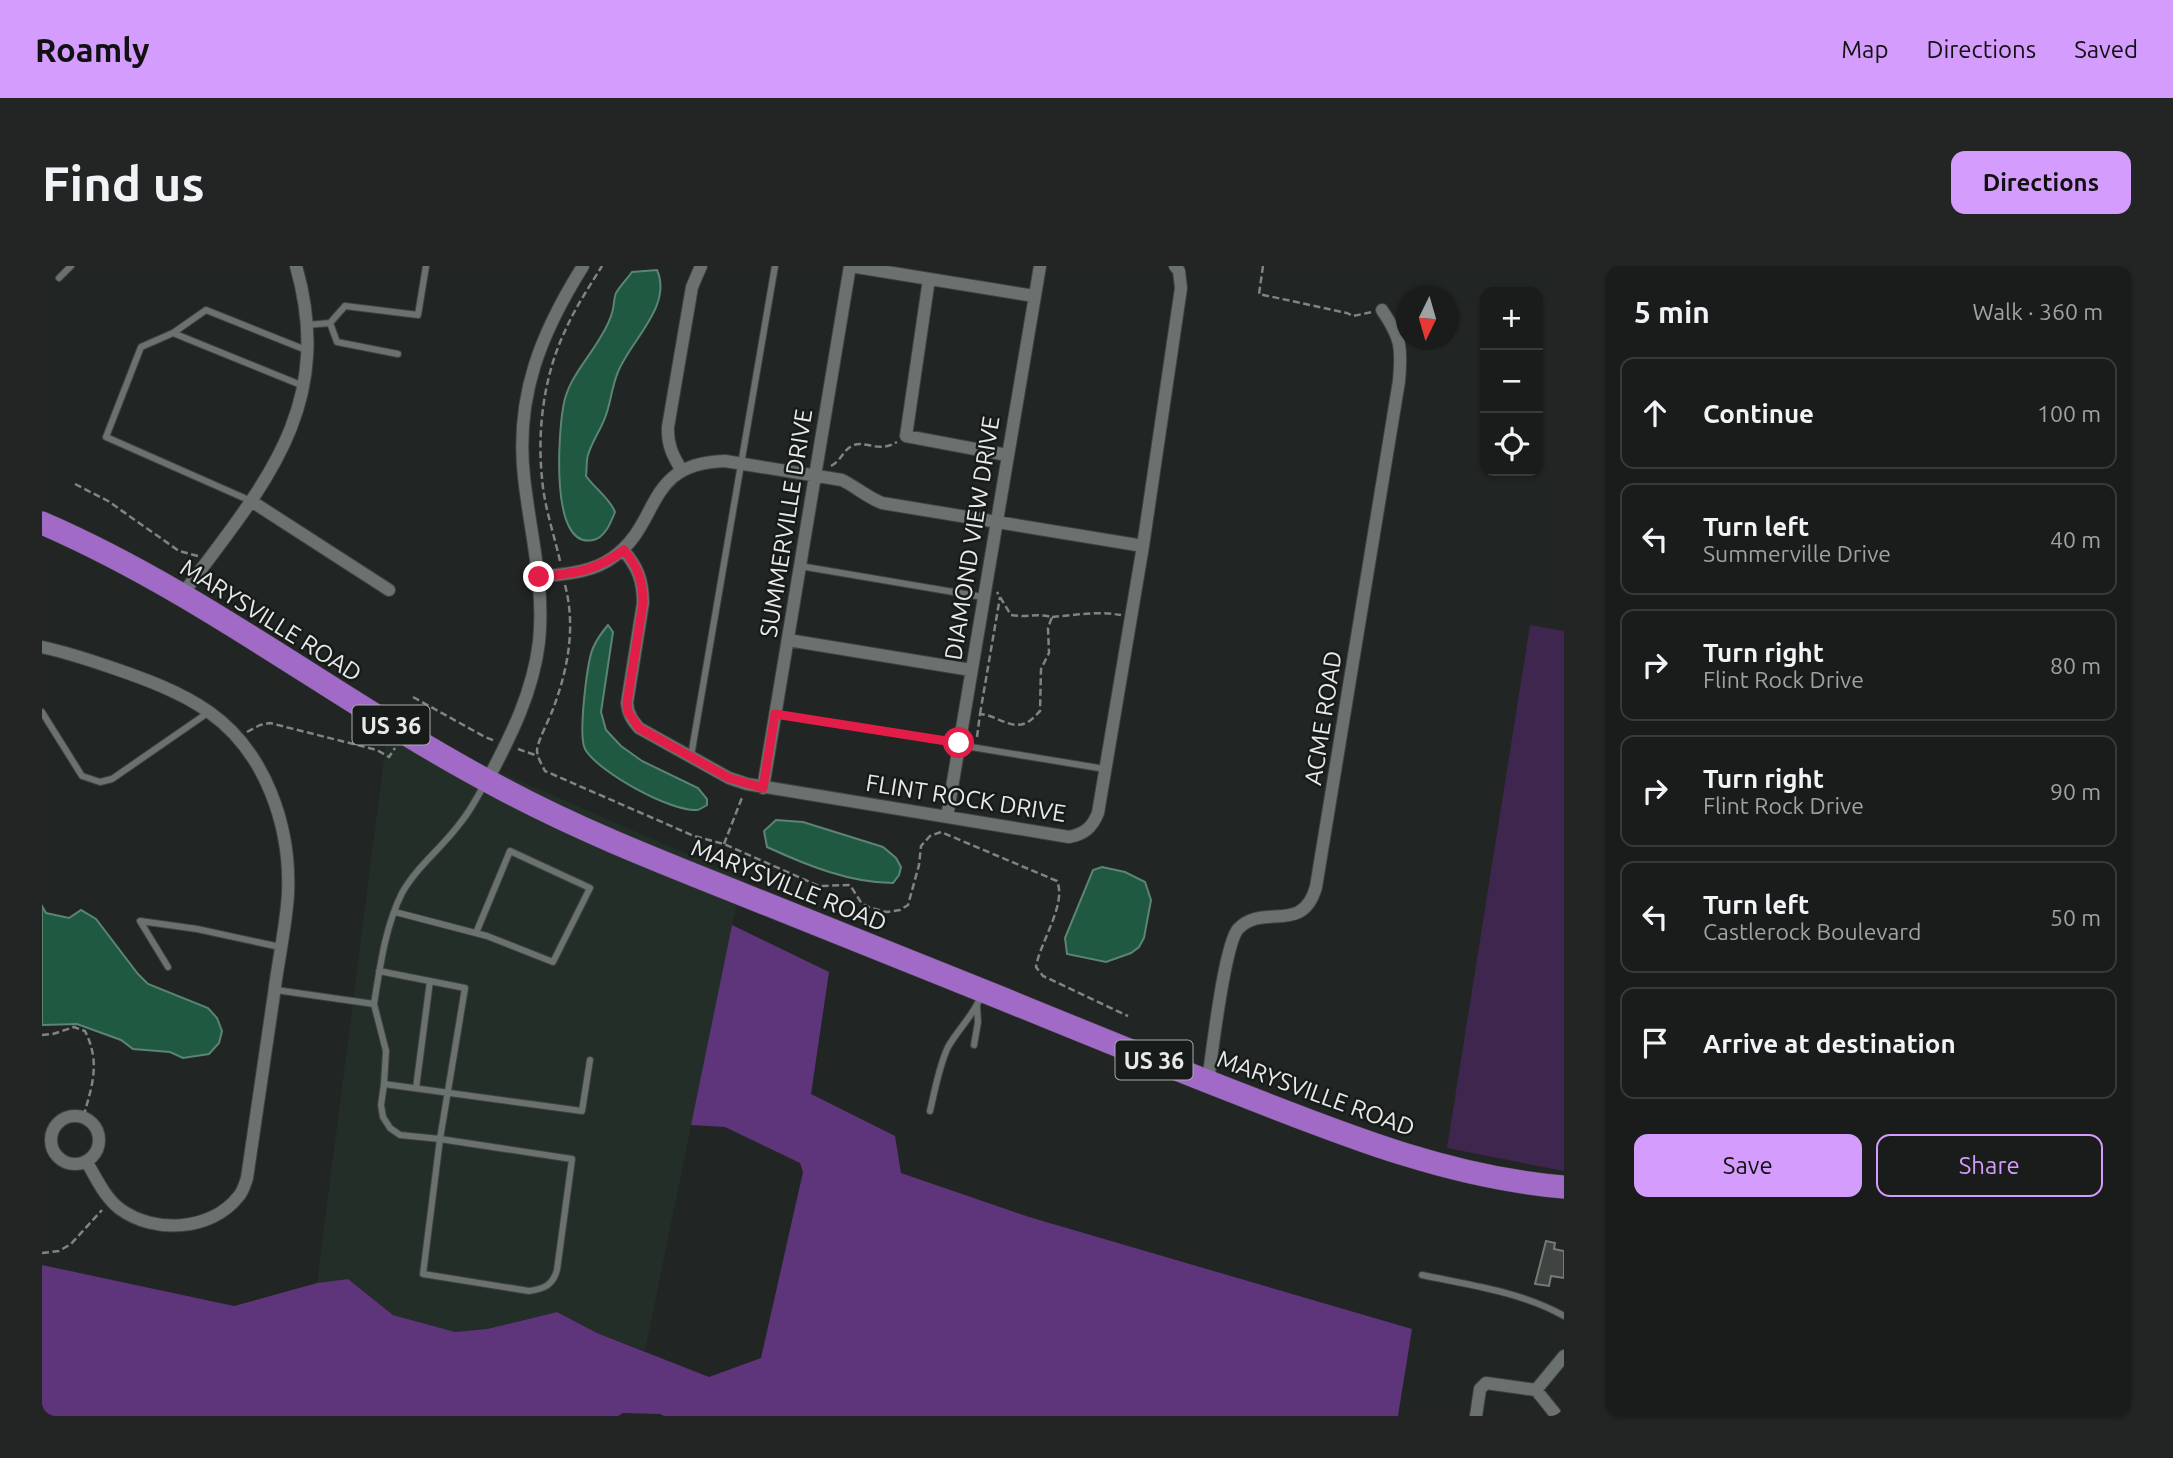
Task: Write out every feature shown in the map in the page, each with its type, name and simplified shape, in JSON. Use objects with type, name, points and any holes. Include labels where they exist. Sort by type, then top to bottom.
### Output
[{"type":"highway","name":"MARYSVILLE ROAD","points":[[42,523],[109,553],[405,733],[487,781],[551,814],[980,999],[1368,1143],[1437,1164],[1564,1187]]},
{"type":"street","points":[[182,595],[280,455],[298,411],[308,351],[307,325],[296,266]]},
{"type":"street","points":[[487,781],[524,703],[538,643],[541,612],[539,577],[524,477],[524,415],[536,359],[547,330],[560,302],[583,266]]},
{"type":"street","points":[[682,471],[670,450],[668,427],[692,287],[701,266]]},
{"type":"street","points":[[850,266],[1034,296]]},
{"type":"street","name":"SUMMERVILLE DRIVE","points":[[763,788],[850,266]]},
{"type":"street","name":"DIAMOND VIEW DRIVE","points":[[947,817],[971,670],[989,593],[996,522],[1040,266]]},
{"type":"street","name":"FLINT ROCK DRIVE","points":[[624,550],[634,563],[643,588],[627,703],[628,712],[639,728],[729,778],[763,788],[1069,837],[1079,835],[1095,822],[1098,813],[1143,545],[1181,288],[1177,269]]},
{"type":"street","points":[[929,279],[906,436],[1007,455]]},
{"type":"street","name":"ACME ROAD","points":[[1208,1082],[1233,938],[1238,930],[1255,919],[1289,917],[1299,913],[1308,906],[1316,887],[1399,381],[1402,353],[1396,330],[1382,310]]},
{"type":"street","points":[[539,577],[596,568],[624,550],[635,537],[656,496],[667,483],[682,471],[711,461],[741,463],[842,480],[869,498],[882,503],[1143,545]]},
{"type":"street","points":[[251,500],[389,590]]},
{"type":"street","points":[[788,640],[971,670]]},
{"type":"street","points":[[42,647],[131,674],[171,691],[209,712],[238,738],[259,768],[276,803],[284,836],[288,894],[247,1178],[241,1195],[229,1208],[199,1222],[153,1224],[137,1219],[119,1208],[86,1161]]},
{"type":"street","points":[[63,1118],[83,1118],[90,1121],[96,1129],[98,1147],[86,1161],[68,1163],[53,1151],[52,1133],[63,1118]]},
{"type":"street","points":[[1536,1390],[1564,1356]]},
{"type":"street","points":[[1476,1416],[1480,1389],[1486,1383],[1536,1390],[1557,1416]]},
{"type":"lane","points":[[59,278],[71,266]]},
{"type":"lane","points":[[307,325],[330,323],[345,306],[418,316],[426,266]]},
{"type":"lane","points":[[691,756],[775,266]]},
{"type":"lane","points":[[251,500],[106,437],[141,347],[173,333],[206,310],[308,351]]},
{"type":"lane","points":[[330,323],[337,342],[398,354]]},
{"type":"lane","points":[[173,333],[303,386]]},
{"type":"lane","points":[[800,566],[989,593]]},
{"type":"lane","points":[[42,712],[82,776],[100,782],[111,779],[209,712]]},
{"type":"lane","points":[[775,714],[1105,769]]},
{"type":"lane","points":[[379,971],[465,988],[440,1139],[423,1274],[529,1290],[542,1289],[554,1279],[557,1270],[572,1159],[440,1139],[400,1135],[390,1128],[383,1117],[381,1105],[386,1051],[374,1004],[379,971],[395,912],[403,892],[425,862],[462,822],[487,781]]},
{"type":"lane","points":[[395,912],[486,936],[553,962],[590,888],[510,851],[476,933]]},
{"type":"lane","points":[[168,967],[141,921],[197,929],[281,947]]},
{"type":"lane","points":[[416,1088],[430,981]]},
{"type":"lane","points":[[274,990],[374,1004]]},
{"type":"lane","points":[[974,1045],[980,999]]},
{"type":"lane","points":[[930,1111],[947,1049],[980,999]]},
{"type":"lane","points":[[384,1084],[582,1111],[590,1060]]},
{"type":"lane","points":[[1422,1275],[1502,1293],[1550,1308],[1564,1316]]},
{"type":"path","points":[[602,266],[564,332],[551,368],[544,402],[542,478],[571,612],[567,660],[555,704],[537,749],[545,771],[694,836],[724,844],[819,886],[850,885],[862,904],[887,912],[900,910],[908,905],[922,846],[930,836],[941,832],[963,841],[1057,881],[1060,895],[1036,967],[1042,976],[1128,1016]]},
{"type":"path","points":[[1264,266],[1259,294],[1353,316],[1382,310]]},
{"type":"path","points":[[829,467],[841,460],[850,446],[857,444],[886,447],[906,436]]},
{"type":"path","points":[[75,484],[108,500],[178,551],[194,554],[206,562]]},
{"type":"path","points":[[989,593],[1000,597],[1011,615],[1025,617],[1036,613],[1052,617],[1095,612],[1131,616]]},
{"type":"path","points":[[976,748],[1000,597]]},
{"type":"path","points":[[980,714],[990,715],[1009,725],[1025,724],[1040,711],[1041,669],[1049,653],[1048,628],[1052,617]]},
{"type":"path","points":[[414,696],[485,737],[538,756]]},
{"type":"path","points":[[238,738],[260,724],[278,724],[377,750],[389,757],[405,733]]},
{"type":"path","points":[[724,844],[747,784]]},
{"type":"path","points":[[42,1035],[74,1027],[85,1031],[95,1066],[83,1118]]},
{"type":"path","points":[[42,1253],[59,1251],[71,1244],[111,1200]]},
{"type":"shaded area","points":[[657,270],[660,283],[655,310],[618,372],[606,415],[587,457],[586,476],[615,512],[607,529],[597,539],[579,538],[569,527],[560,487],[561,421],[565,398],[573,380],[608,324],[619,288],[632,272]]},
{"type":"shaded area","points":[[608,625],[613,632],[601,712],[606,730],[621,746],[642,761],[698,788],[707,799],[707,805],[702,808],[685,809],[670,805],[636,789],[604,769],[585,749],[582,730],[588,668],[593,648]]},
{"type":"shaded area","points":[[1530,625],[1564,631],[1564,1171],[1447,1148]]},
{"type":"shaded area","points":[[390,712],[470,759],[744,879],[732,925],[645,1351],[597,1333],[557,1312],[487,1329],[455,1332],[393,1315],[348,1279],[317,1283]]},
{"type":"shaded area","points":[[776,820],[803,822],[883,847],[896,858],[901,867],[899,875],[893,883],[861,880],[828,872],[782,854],[767,847],[764,831]]},
{"type":"shaded area","points":[[1102,867],[1125,872],[1145,882],[1151,900],[1144,938],[1139,947],[1131,953],[1106,962],[1067,954],[1065,938],[1093,870]]},
{"type":"shaded area","points":[[42,906],[46,913],[69,918],[81,910],[96,919],[148,984],[208,1008],[217,1018],[222,1031],[219,1043],[209,1054],[183,1058],[170,1052],[133,1049],[121,1040],[77,1024],[42,1025]]},
{"type":"shaded area","points":[[732,925],[829,972],[811,1094],[895,1136],[901,1173],[1029,1217],[1412,1329],[1398,1416],[664,1416],[623,1413],[618,1416],[42,1416],[42,1265],[234,1306],[317,1283],[348,1279],[393,1315],[455,1332],[487,1329],[557,1312],[597,1333],[709,1377],[761,1358],[803,1172],[800,1163],[725,1127],[691,1125]]},
{"type":"building","points":[[1546,1241],[1555,1243],[1554,1249],[1564,1251],[1564,1278],[1551,1276],[1549,1286],[1535,1284]]},
{"type":"route","points":[[539,577],[596,568],[624,550],[634,563],[643,588],[628,712],[639,728],[729,778],[763,788],[775,714],[959,743]]}]
